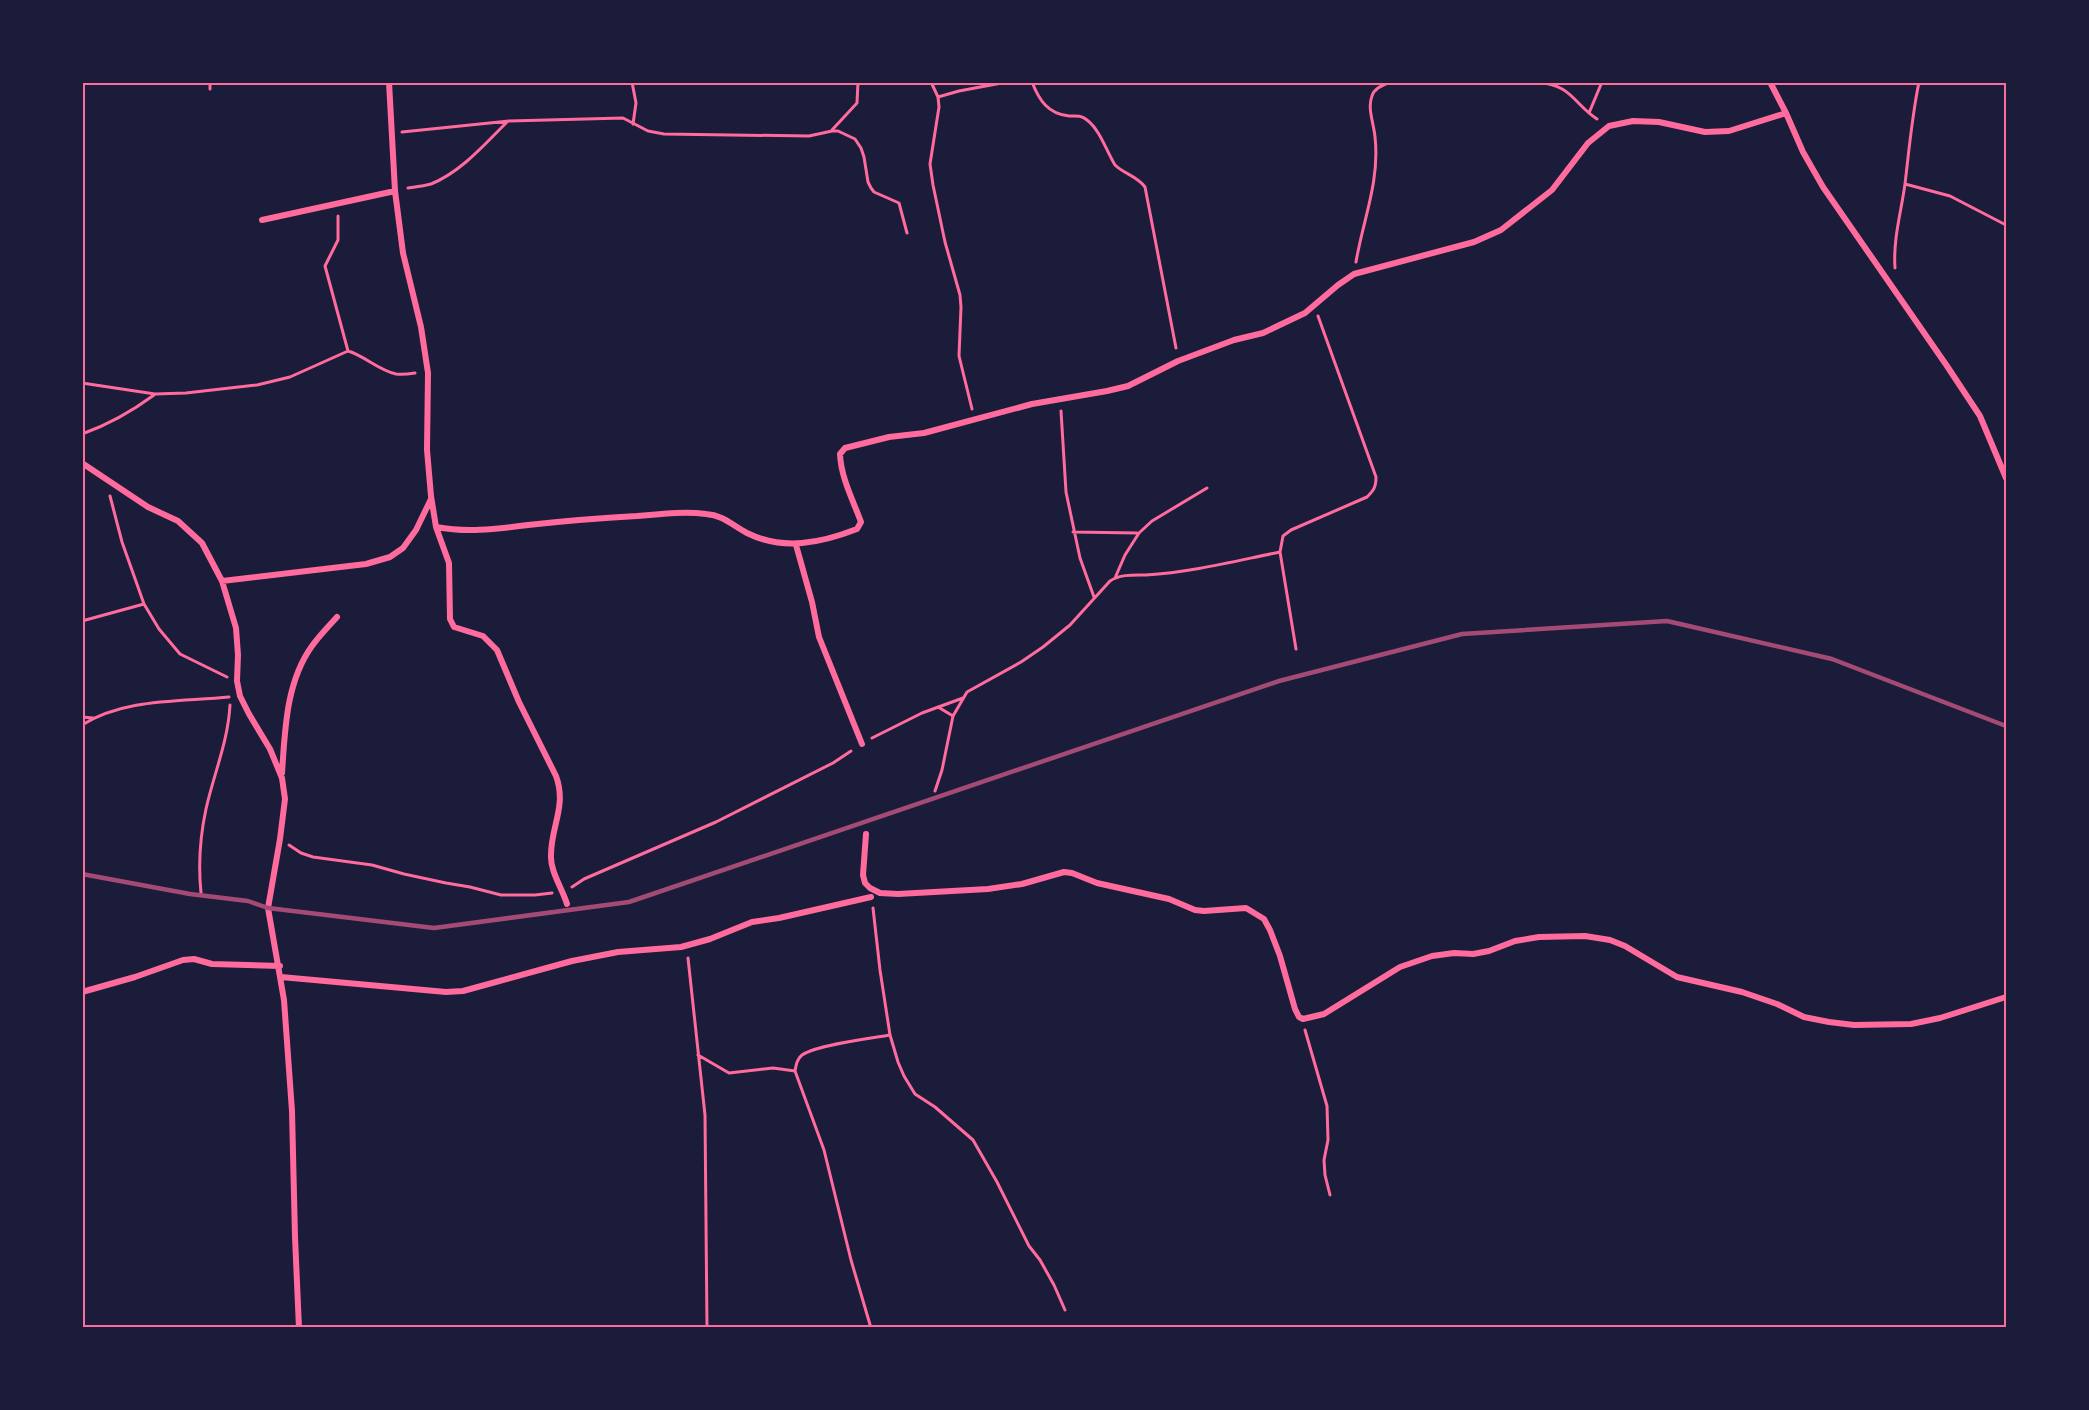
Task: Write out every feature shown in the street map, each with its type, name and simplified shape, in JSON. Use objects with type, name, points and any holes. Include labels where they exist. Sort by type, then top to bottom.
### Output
[{"type":"street","points":[[389,82],[394,191],[403,253],[421,327],[428,373],[427,450],[431,496],[436,527],[449,563],[451,624],[458,629],[483,636],[497,650],[519,702],[556,776],[560,786],[560,813],[550,856],[567,904]]},
{"type":"street","points":[[1770,82],[1803,152],[1823,187],[1980,416],[2007,478]]},
{"type":"street","points":[[436,527],[459,531],[578,520],[704,513],[720,516],[753,536],[774,542],[796,545],[820,542],[857,529],[861,525],[840,462],[842,450],[889,437],[924,433],[1032,404],[1128,386],[1179,361],[1234,340],[1263,333],[1305,313],[1354,273],[1474,242],[1501,230],[1552,190],[1588,143],[1609,126],[1633,121],[1659,122],[1704,132],[1729,131],[1786,113]]},
{"type":"street","points":[[262,220],[394,191]]},
{"type":"street","points":[[82,463],[148,507],[178,521],[202,543],[222,581],[236,628],[237,681],[240,696],[270,749],[282,778]]},
{"type":"street","points":[[222,581],[366,564],[390,557],[402,548],[416,530],[426,513],[431,496]]},
{"type":"street","points":[[796,545],[819,637],[862,744]]},
{"type":"street","points":[[299,1328],[292,1111],[280,966],[268,908],[285,799],[282,778],[286,723],[294,685],[312,646],[337,617]]},
{"type":"street","points":[[866,834],[863,875],[865,883],[880,893],[988,889],[1022,884],[1064,872],[1097,883],[1169,899],[1196,910],[1246,908],[1264,919],[1270,930],[1280,956],[1294,1009],[1303,1019],[1324,1014],[1354,993],[1416,960],[1454,953],[1473,954],[1489,951],[1515,941],[1539,937],[1585,936],[1610,940],[1625,946],[1677,977],[1742,992],[1804,1017],[1829,1022],[1865,1025],[1911,1024],[1940,1018],[2007,997]]},
{"type":"street","points":[[281,977],[446,992],[463,991],[572,961],[618,952],[687,945],[710,939],[752,922],[871,897]]},
{"type":"street","points":[[82,992],[183,960],[280,966]]},
{"type":"path","points":[[210,82],[210,89]]},
{"type":"path","points":[[632,82],[636,103],[633,124]]},
{"type":"path","points":[[392,133],[508,121],[623,118],[648,131],[699,135],[809,136],[831,130],[857,103],[858,82]]},
{"type":"path","points":[[931,82],[938,97],[939,107],[930,164],[945,242],[960,295],[959,356],[975,419]]},
{"type":"path","points":[[938,97],[1007,82]]},
{"type":"path","points":[[1032,82],[1049,110],[1056,114],[1085,118],[1093,125],[1114,165],[1141,181],[1145,187],[1179,361]]},
{"type":"path","points":[[1354,273],[1376,171],[1371,96],[1375,90],[1390,82]]},
{"type":"path","points":[[1537,82],[1548,83],[1568,91],[1589,113],[1609,126]]},
{"type":"path","points":[[1589,113],[1602,82]]},
{"type":"path","points":[[1895,272],[1895,235],[1905,184],[1913,110],[1919,82]]},
{"type":"path","points":[[394,191],[431,183],[452,171],[476,153],[508,121]]},
{"type":"path","points":[[831,130],[855,139],[861,147],[868,182],[873,192],[898,203],[907,233]]},
{"type":"path","points":[[1905,184],[1950,196],[2007,225]]},
{"type":"path","points":[[337,203],[338,240],[325,266],[348,351]]},
{"type":"path","points":[[1296,649],[1284,585],[1281,542],[1286,532],[1367,497],[1376,485],[1376,477],[1314,306]]},
{"type":"path","points":[[82,383],[155,394],[257,386],[290,377],[348,351],[396,374],[428,373]]},
{"type":"path","points":[[82,434],[106,426],[155,394]]},
{"type":"path","points":[[1061,400],[1066,492],[1073,532],[1094,597]]},
{"type":"path","points":[[106,480],[114,515],[144,604],[159,629],[180,654],[237,681]]},
{"type":"path","points":[[935,791],[942,770],[953,716],[967,692],[1021,662],[1070,625],[1094,597],[1115,578],[1138,532],[1206,488]]},
{"type":"path","points":[[1073,532],[1138,532]]},
{"type":"path","points":[[1115,578],[1201,569],[1280,552]]},
{"type":"path","points":[[82,621],[144,604]]},
{"type":"path","points":[[82,725],[126,706],[230,697],[229,726],[202,829],[199,850],[201,892]]},
{"type":"path","points":[[280,839],[301,853],[313,857],[372,864],[404,874],[470,886],[501,895],[563,892],[585,879],[716,822],[833,763],[897,725],[963,698]]},
{"type":"path","points":[[938,707],[953,716]]},
{"type":"path","points":[[82,717],[94,718]]},
{"type":"path","points":[[871,897],[890,1035],[898,1062],[915,1094],[936,1107],[973,1140],[1029,1246],[1040,1260],[1065,1310]]},
{"type":"path","points":[[687,945],[705,1115],[707,1328]]},
{"type":"path","points":[[1303,1019],[1327,1106],[1329,1140],[1324,1160],[1324,1175],[1330,1195]]},
{"type":"path","points":[[871,1328],[850,1260],[824,1150],[795,1071],[798,1060],[806,1053],[855,1040],[890,1035]]},
{"type":"path","points":[[698,1055],[729,1073],[772,1068],[795,1071]]},
{"type":"railway","points":[[82,874],[190,894],[248,901],[268,908],[434,928],[629,902],[1279,681],[1462,634],[1667,621],[1832,659],[2006,726]]}]
